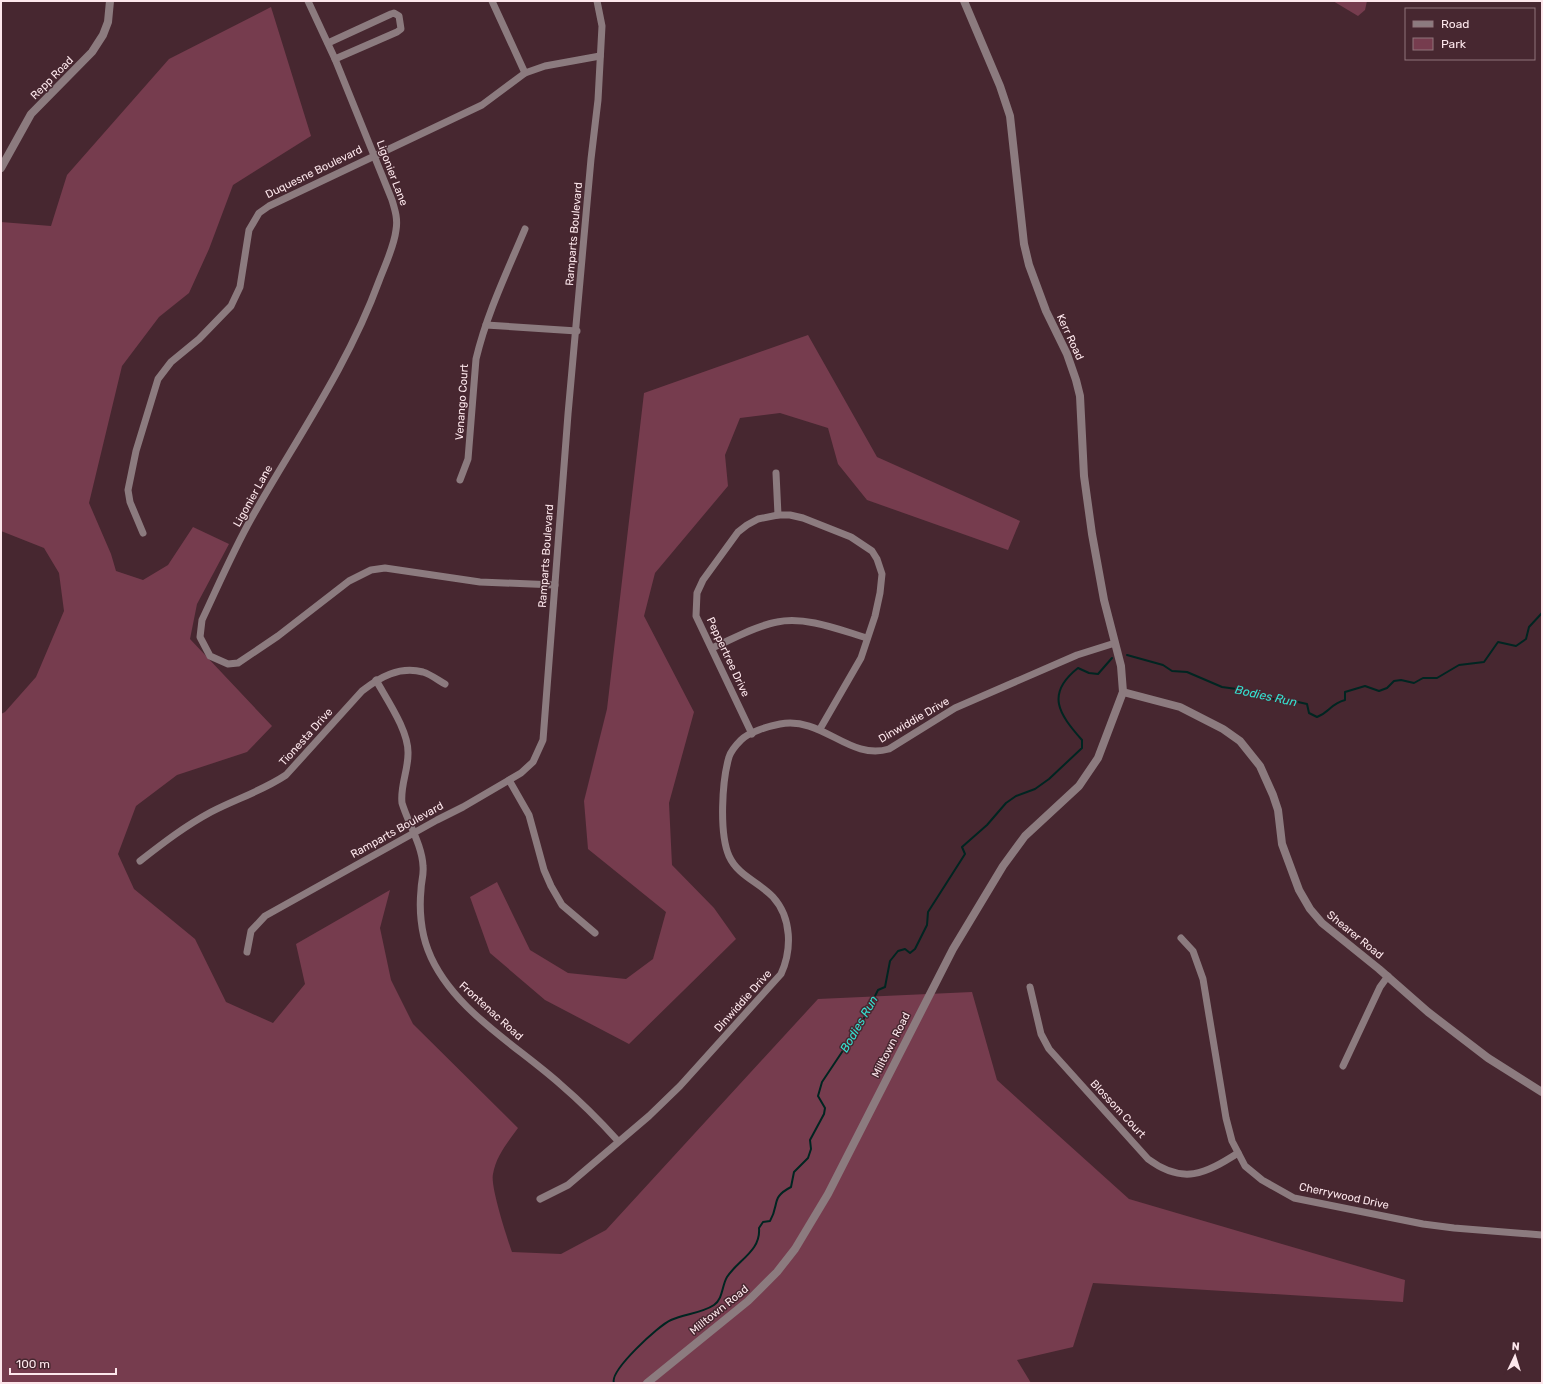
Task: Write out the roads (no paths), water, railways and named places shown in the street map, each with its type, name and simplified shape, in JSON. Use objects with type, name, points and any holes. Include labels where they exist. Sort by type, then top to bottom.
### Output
[{"type":"street","name":"Repp Road","points":[[1,168],[31,114],[92,52],[103,35],[108,22],[110,1]]},
{"type":"street","name":"Ligonier Lane","points":[[308,1],[335,59],[396,214],[395,239],[373,298],[338,371],[323,399],[250,521],[202,620],[200,637],[210,656],[228,664],[238,663],[273,640],[349,581],[371,570],[385,568],[480,582],[555,585]]},
{"type":"street","points":[[492,1],[525,73]]},
{"type":"street","name":"Ramparts Boulevard","points":[[247,952],[251,931],[265,916],[521,773],[533,762],[543,740],[576,332],[591,159],[598,100],[602,26],[597,1]]},
{"type":"street","name":"Kerr Road","points":[[964,1],[1000,86],[1010,116],[1024,244],[1029,265],[1046,311],[1067,354],[1080,396],[1084,476],[1092,534],[1104,600],[1121,666],[1123,692]]},
{"type":"street","points":[[328,43],[390,14],[394,13],[399,16],[402,25],[401,29],[397,32],[335,59]]},
{"type":"street","name":"Duquesne Boulevard","points":[[143,533],[130,502],[128,490],[136,451],[158,379],[166,368],[199,339],[231,306],[238,296],[246,238],[259,213],[270,206],[482,105],[525,73],[545,66],[600,56]]},
{"type":"street","name":"Venango Court","points":[[460,480],[468,459],[476,359],[498,289],[524,229]]},
{"type":"street","points":[[486,325],[576,332]]},
{"type":"street","points":[[776,473],[778,515]]},
{"type":"street","name":"Peppertree Drive","points":[[752,734],[696,616],[697,594],[703,580],[738,532],[747,524],[758,519],[778,515],[790,515],[803,518],[851,536],[872,551],[877,559],[882,574],[880,593],[860,658],[820,729]]},
{"type":"street","points":[[712,648],[760,627],[778,622],[804,622],[867,638]]},
{"type":"street","name":"Dinwiddie Drive","points":[[540,1199],[568,1185],[649,1116],[680,1086],[781,974],[788,960],[788,928],[783,914],[773,897],[740,872],[730,858],[723,842],[722,826],[726,771],[730,756],[742,738],[781,724],[803,724],[820,729],[852,747],[880,752],[889,749],[956,708],[1050,666],[1115,643]]},
{"type":"street","name":"Tionesta Drive","points":[[140,861],[179,831],[212,812],[272,784],[286,775],[362,691],[376,680],[393,672],[423,672],[445,684]]},
{"type":"street","name":"Frontenac Road","points":[[376,680],[405,733],[408,744],[408,755],[401,794],[402,803],[414,834],[423,864],[423,875],[420,890],[422,928],[427,949],[438,973],[452,991],[474,1013],[560,1084],[600,1121],[618,1141]]},
{"type":"street","name":"Shearer Road","points":[[1123,692],[1180,707],[1223,729],[1240,741],[1260,766],[1278,810],[1283,849],[1299,890],[1310,909],[1322,923],[1388,976],[1428,1012],[1488,1058],[1542,1092]]},
{"type":"street","name":"Milltown Road","points":[[647,1383],[748,1301],[777,1272],[795,1249],[828,1194],[953,949],[1003,866],[1025,836],[1079,786],[1098,758],[1123,692]]},
{"type":"street","points":[[509,780],[529,815],[544,870],[551,886],[562,905],[595,933]]},
{"type":"street","name":"Cherrywood Drive","points":[[1181,938],[1194,951],[1204,979],[1226,1118],[1232,1141],[1245,1166],[1262,1180],[1294,1198],[1423,1224],[1542,1235]]},
{"type":"street","points":[[1343,1066],[1380,987],[1388,976]]},
{"type":"street","name":"Blossom Court","points":[[1030,987],[1041,1034],[1049,1049],[1148,1159],[1162,1169],[1185,1174],[1212,1169],[1238,1153]]},
{"type":"waterway","name":"Bodies Run","points":[[1127,655],[1163,665],[1172,671],[1187,672],[1222,687],[1244,690],[1280,701],[1289,700],[1307,704],[1309,713],[1317,717],[1325,713],[1336,704],[1345,700],[1345,692],[1365,686],[1379,691],[1387,688],[1394,681],[1401,680],[1414,683],[1423,678],[1437,678],[1459,665],[1484,662],[1498,642],[1516,646],[1526,639],[1529,627],[1542,613]]},
{"type":"waterway","name":"Bodies Run","points":[[614,1383],[619,1369],[636,1349],[656,1330],[671,1320],[699,1312],[709,1308],[717,1302],[721,1296],[725,1280],[753,1249],[759,1236],[759,1228],[763,1222],[770,1221],[778,1198],[784,1191],[791,1187],[794,1172],[808,1158],[811,1149],[810,1140],[824,1114],[825,1108],[818,1096],[822,1082],[862,1022],[878,990],[885,987],[890,961],[898,951],[905,949],[910,953],[915,949],[927,925],[928,912],[965,854],[962,847],[987,825],[1006,803],[1016,796],[1035,789],[1049,779],[1082,748],[1082,740],[1062,713],[1059,704],[1061,687],[1068,677],[1078,668],[1089,673],[1098,674],[1112,658]]}]
